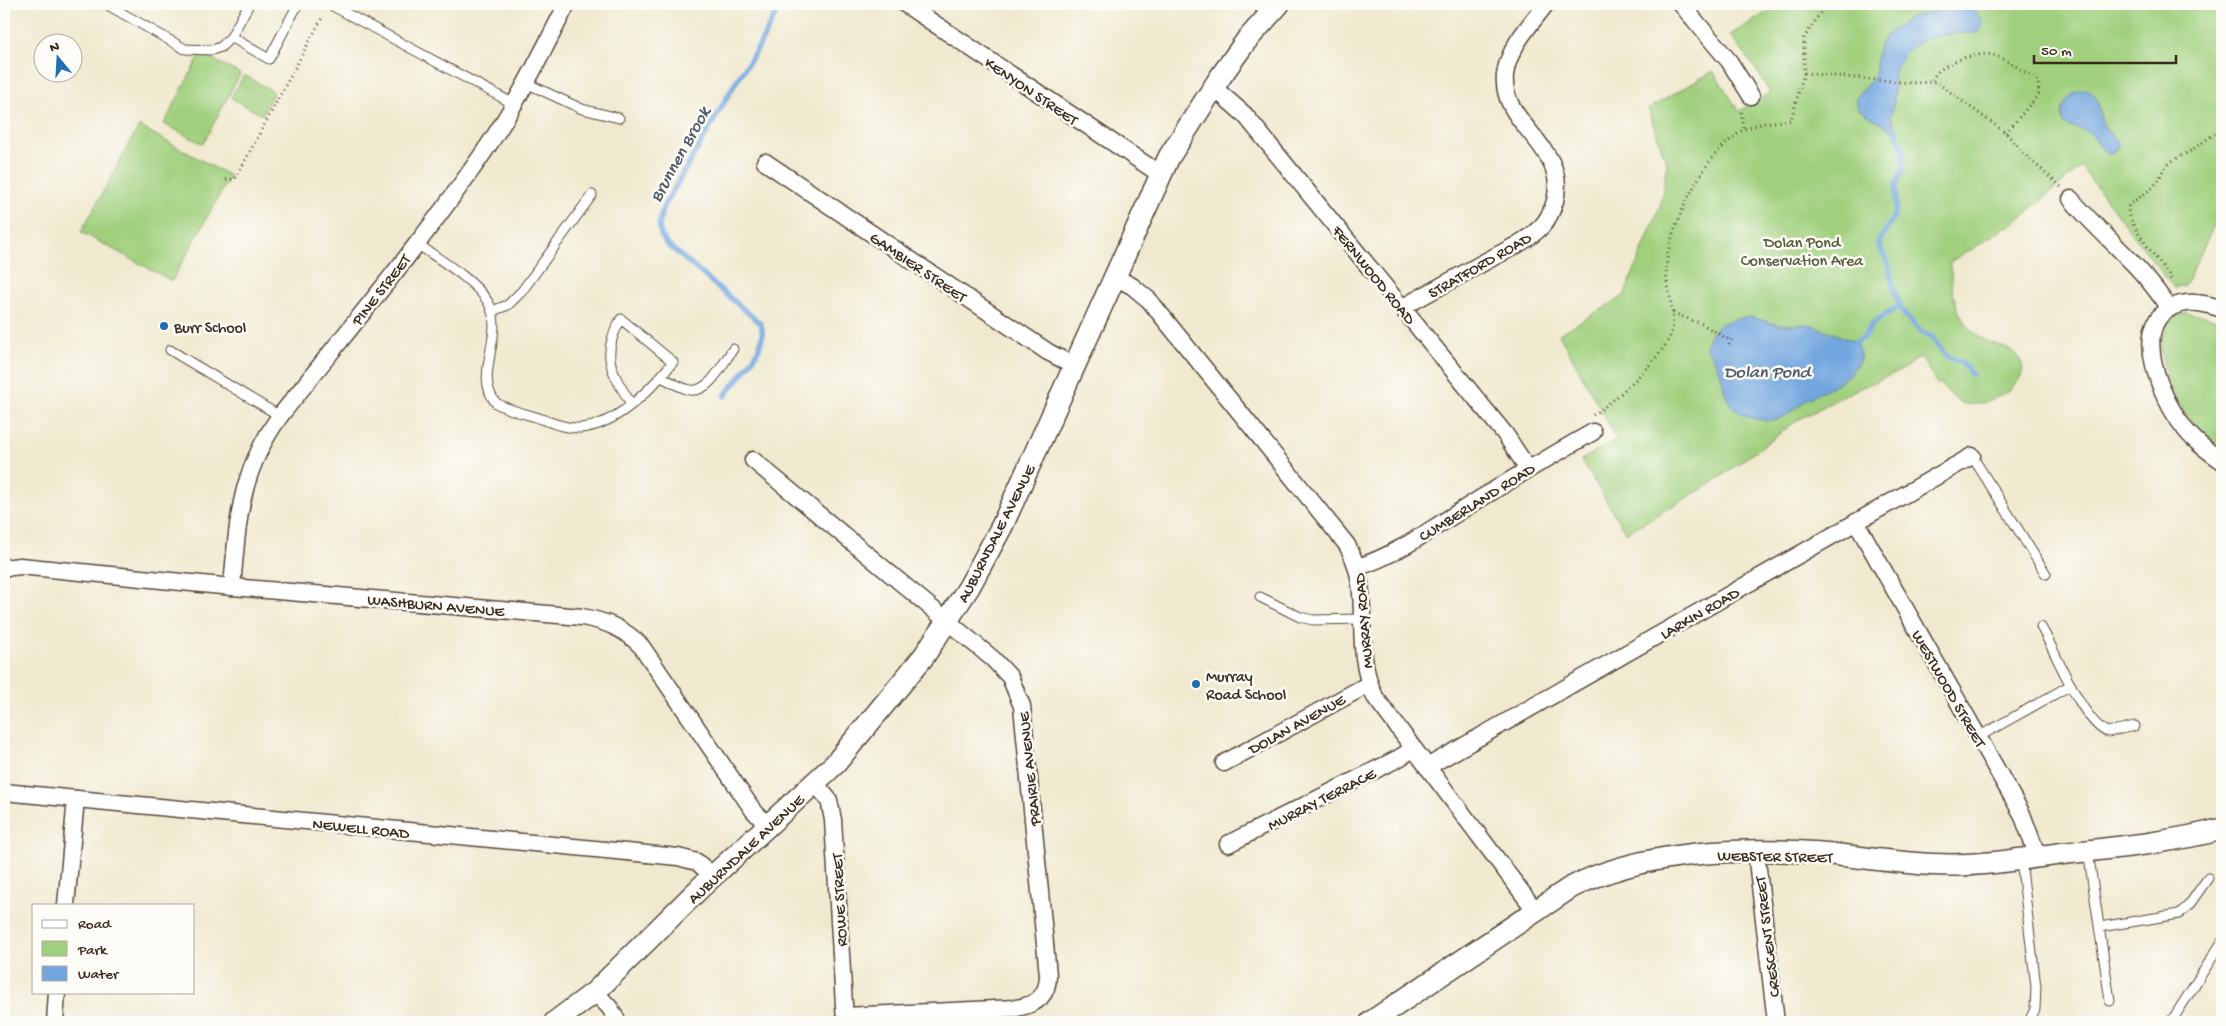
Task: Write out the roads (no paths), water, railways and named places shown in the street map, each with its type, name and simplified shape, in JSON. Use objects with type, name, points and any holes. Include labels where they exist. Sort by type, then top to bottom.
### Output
[{"type":"street","name":"PINE STREET","points":[[232,587],[237,527],[246,481],[256,454],[280,416],[416,243],[479,159],[526,83],[567,4]]},
{"type":"street","name":"KENYON STREET","points":[[904,4],[1160,174]]},
{"type":"street","name":"STRATFORD ROAD","points":[[1403,307],[1521,242],[1543,226],[1552,212],[1557,187],[1552,162],[1515,112],[1508,97],[1505,81],[1506,66],[1512,52],[1546,4]]},
{"type":"street","points":[[1681,4],[1729,62],[1751,96]]},
{"type":"street","name":"AUBURNDALE AVENUE","points":[[555,1022],[595,992],[713,876],[815,783],[855,741],[912,672],[947,622],[992,546],[1075,366],[1160,174],[1213,87],[1270,7]]},
{"type":"street","name":"FERNWOOD ROAD","points":[[1213,87],[1245,115],[1505,434],[1528,469]]},
{"type":"street","name":"GAMBIER STREET","points":[[765,162],[1048,352],[1075,366]]},
{"type":"street","points":[[2071,199],[2094,226],[2138,266],[2168,309]]},
{"type":"street","name":"MURRAY ROAD","points":[[1115,277],[1132,286],[1149,300],[1340,535],[1358,567],[1363,658],[1369,684],[1384,710],[1535,910]]},
{"type":"street","points":[[2222,309],[2204,304],[2187,303],[2168,309],[2158,317],[2151,332],[2150,346],[2172,410],[2182,426],[2202,446],[2222,461]]},
{"type":"street","name":"CUMBERLAND ROAD","points":[[1358,567],[1374,562],[1399,550],[1528,469],[1592,424]]},
{"type":"street","name":"LARKIN ROAD","points":[[1427,767],[1972,456]]},
{"type":"street","name":"PRAIRIE AVENUE","points":[[753,460],[1000,665],[1010,678],[1020,699],[1047,965],[1047,989],[1040,999],[1023,1007],[845,1019]]},
{"type":"street","name":"WESTWOOD STREET","points":[[1856,522],[2022,814],[2029,858]]},
{"type":"street","name":"WASHBURN AVENUE","points":[[4,568],[20,566],[232,587],[582,617],[611,624],[634,639],[646,652],[752,810],[768,826]]},
{"type":"street","name":"DOLAN AVENUE","points":[[1224,763],[1369,684]]},
{"type":"street","name":"MURRAY TERRACE","points":[[1228,844],[1399,758],[1413,749]]},
{"type":"street","name":"ROWE STREET","points":[[815,783],[829,800],[833,820],[845,1019]]},
{"type":"street","name":"NEWELL ROAD","points":[[4,792],[678,857],[697,862],[713,876]]},
{"type":"street","points":[[66,904],[76,799]]},
{"type":"street","name":"WEBSTER STREET","points":[[1370,1022],[1535,910],[1580,883],[1618,869],[1682,857],[1756,852],[1813,853],[1946,865],[2088,851],[2222,829]]},
{"type":"street","name":"CRESCENT STREET","points":[[1756,852],[1776,1022]]},
{"type":"street","points":[[595,992],[610,1008],[618,1022]]},
{"type":"street","points":[[55,1022],[57,994]]},
{"type":"lane","points":[[106,4],[185,50],[212,50],[221,47],[231,37],[249,4]]},
{"type":"lane","points":[[231,37],[269,59],[298,4]]},
{"type":"lane","points":[[329,4],[514,104]]},
{"type":"lane","points":[[526,83],[582,109],[619,118]]},
{"type":"lane","points":[[492,311],[508,305],[522,291],[592,196]]},
{"type":"lane","points":[[416,243],[476,288],[488,302],[492,311],[494,330],[488,385],[491,398],[496,403],[564,426],[582,428],[600,423],[631,404],[651,390],[673,362],[621,319],[610,344],[609,361],[614,376],[631,404]]},
{"type":"lane","points":[[661,377],[688,390],[695,390],[710,382],[733,349]]},
{"type":"lane","points":[[170,350],[280,416]]},
{"type":"lane","points":[[1972,456],[2046,574]]},
{"type":"lane","points":[[1260,597],[1300,617],[1313,620],[1361,619]]},
{"type":"lane","points":[[2041,627],[2071,685],[2085,708],[2104,731],[2113,732],[2135,726]]},
{"type":"lane","points":[[1978,737],[2071,685]]},
{"type":"lane","points":[[2088,851],[2110,1001]]},
{"type":"lane","points":[[2029,858],[2036,987],[2035,1009],[2029,1022]]},
{"type":"lane","points":[[2100,927],[2179,914],[2189,905],[2208,878]]},
{"type":"lane","points":[[2171,1022],[2222,942]]},
{"type":"water","points":[[1958,8],[1973,11],[1981,19],[1983,22],[1978,33],[1955,33],[1930,38],[1920,41],[1904,54],[1894,74],[1894,101],[1891,116],[1895,129],[1890,129],[1858,109],[1856,98],[1875,75],[1878,48],[1887,34],[1912,16]]},
{"type":"water","points":[[2086,89],[2095,95],[2103,124],[2118,144],[2119,147],[2115,152],[2109,154],[2106,152],[2090,133],[2065,125],[2062,113],[2063,107],[2069,97]]},
{"type":"water","name":"Dolan Pond","points":[[1751,317],[1779,325],[1809,324],[1856,342],[1861,356],[1846,377],[1806,400],[1783,417],[1760,420],[1750,417],[1738,411],[1728,400],[1718,367],[1706,348],[1711,333],[1721,324],[1735,319]]},
{"type":"waterway","name":"Brunnen Brook","points":[[725,396],[757,352],[761,343],[761,324],[668,245],[661,236],[659,222],[664,206],[736,82],[758,48],[781,4]]},
{"type":"waterway","points":[[1895,129],[1904,151],[1903,170],[1896,185],[1896,209],[1893,218],[1878,243],[1888,263],[1895,294],[1904,314],[1921,332],[1931,336],[1946,356],[1962,363],[1972,375]]},
{"type":"waterway","points":[[1856,342],[1864,337],[1873,323],[1899,306]]},
{"type":"place","name":"Burr School","points":[[164,326]]},
{"type":"place","name":"Murray Road School","points":[[1196,684]]},
{"type":"park label","name":"Dolan Pond Conservation Area","points":[[1802,250]]}]
